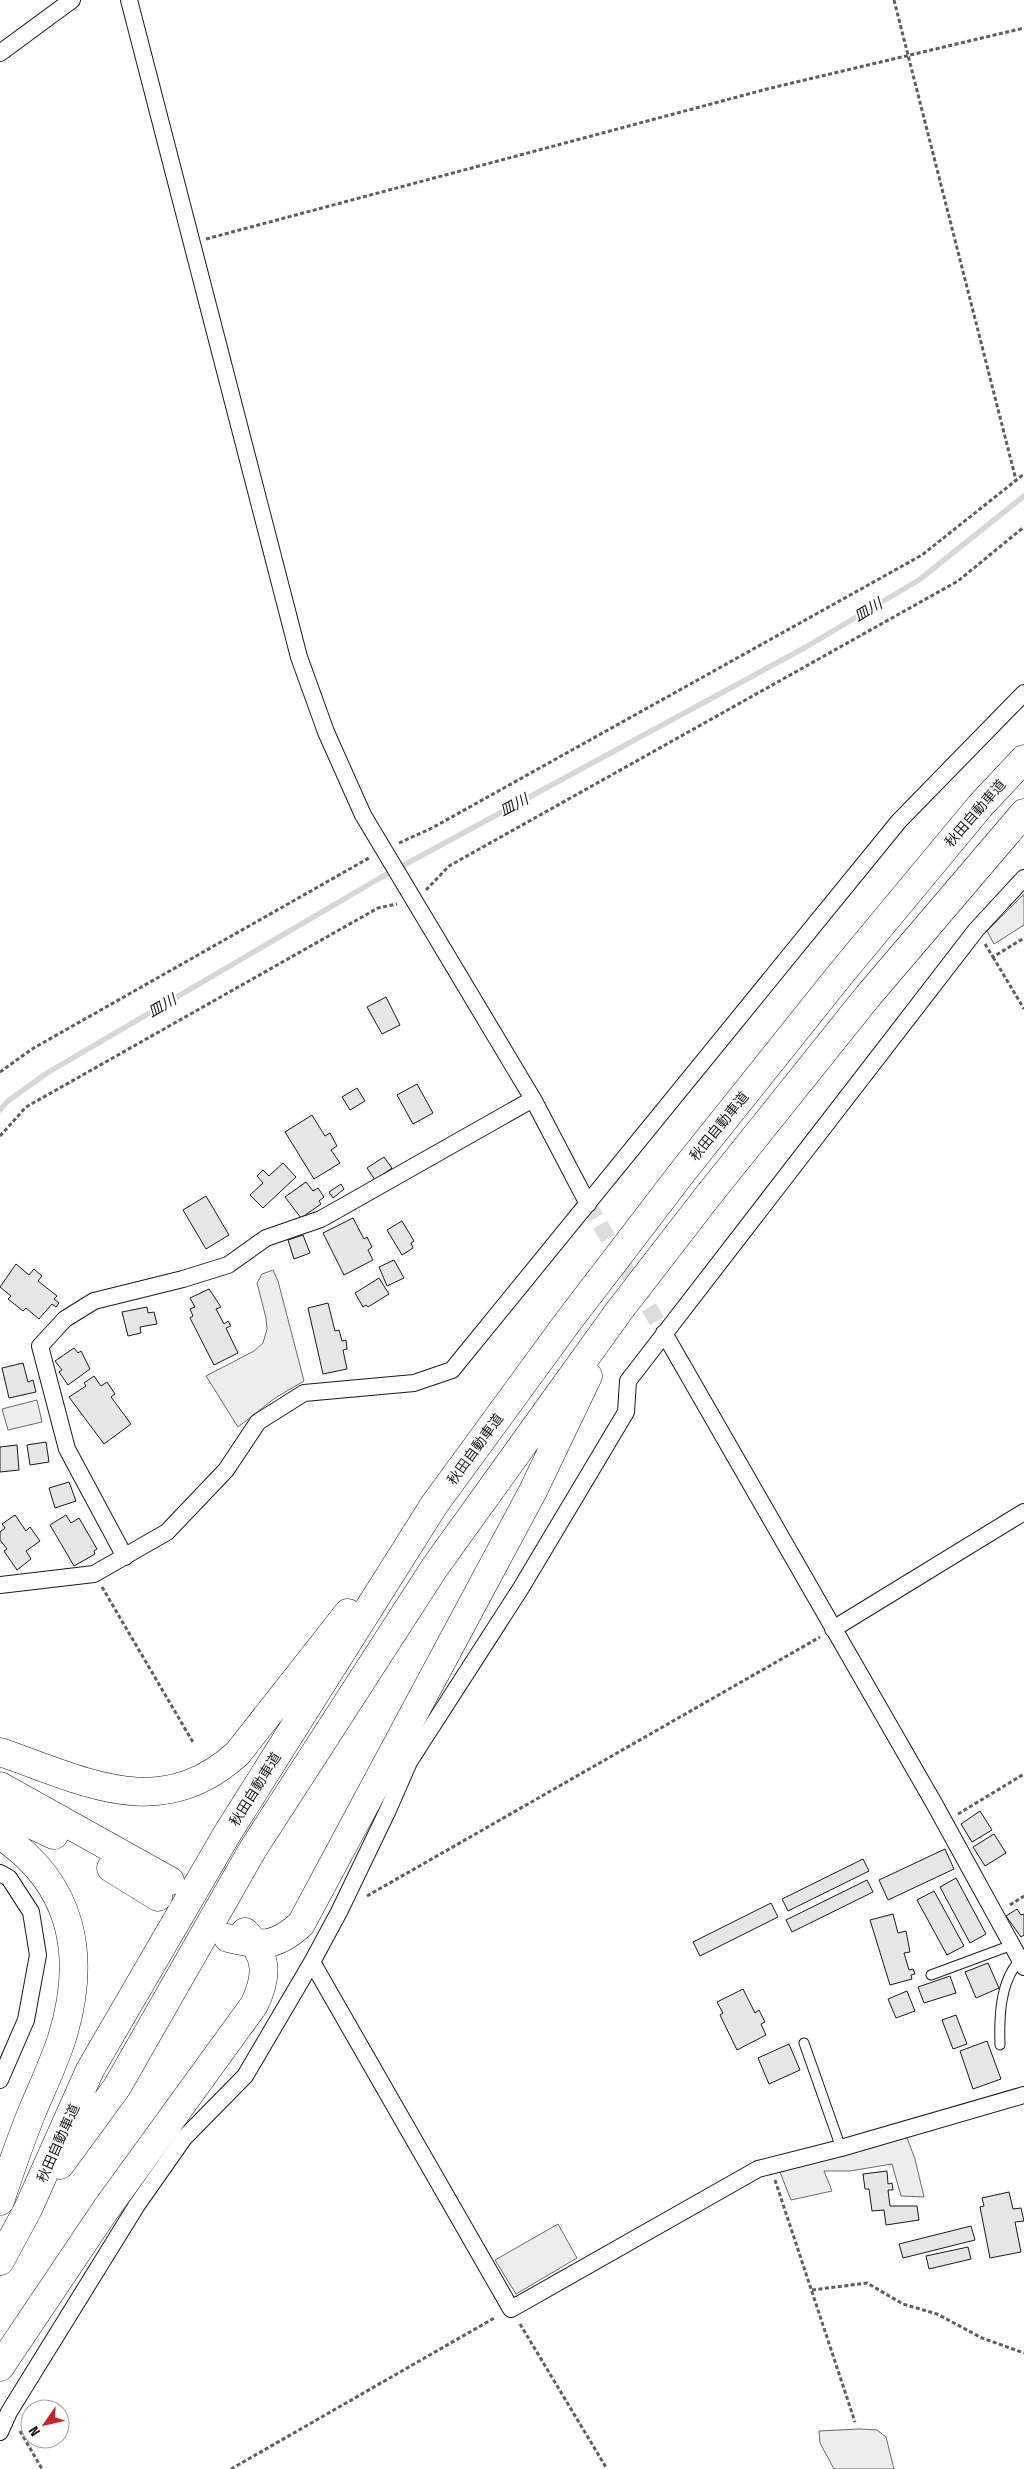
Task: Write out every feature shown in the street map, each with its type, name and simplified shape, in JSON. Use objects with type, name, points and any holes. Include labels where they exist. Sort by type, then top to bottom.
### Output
[{"type":"highway","name":"秋田自動車道","points":[[0,2261],[28,2209],[90,2070],[227,1834],[434,1504],[567,1323],[684,1170],[980,806],[1024,759]]},
{"type":"highway","name":"秋田自動車道","points":[[28,2209],[118,2087],[253,1849],[435,1567],[619,1311],[868,996],[1024,814]]},
{"type":"highway","points":[[232,1930],[257,1945],[274,1943],[287,1937],[301,1924],[533,1491],[619,1311]]},
{"type":"highway","points":[[0,1752],[93,1785],[122,1791],[150,1793],[176,1790],[201,1780],[221,1769],[238,1754],[434,1504]]},
{"type":"highway","points":[[0,1786],[164,1889],[38,1826],[0,1810]]},
{"type":"highway","points":[[0,1835],[39,1868],[53,1888],[66,1914],[74,1945],[74,1978],[62,2039],[21,2140],[0,2201]]},
{"type":"highway","points":[[0,2367],[106,2209],[254,2005],[262,1987],[264,1966],[257,1945]]},
{"type":"street","points":[[0,53],[72,0]]},
{"type":"street","points":[[129,0],[299,657],[330,741],[363,815],[533,1099],[588,1204]]},
{"type":"street","points":[[0,1585],[94,1574],[167,1532],[226,1470],[258,1422],[304,1393],[414,1383],[452,1370],[899,821],[1024,693]]},
{"type":"street","points":[[0,2432],[9,2412],[137,2205],[184,2138],[245,2076],[339,1912],[409,1762],[521,1588],[626,1412],[628,1380],[976,930],[1024,878]]},
{"type":"street","points":[[125,1557],[66,1449],[40,1346],[65,1320],[94,1301],[183,1278],[228,1264],[266,1238],[321,1218],[533,1099]]},
{"type":"street","points":[[664,1333],[944,1822],[1022,1963]]},
{"type":"street","points":[[833,1629],[1024,1512]]},
{"type":"street","points":[[0,1873],[9,1878],[31,1912],[38,1955],[26,2020],[0,2080]]},
{"type":"street","points":[[312,1962],[511,2309],[758,2169],[841,2148],[1024,2095]]},
{"type":"lane","points":[[931,1975],[1012,1945]]},
{"type":"lane","points":[[1000,2045],[1000,2022],[1007,1979],[1013,1968],[1022,1963]]},
{"type":"lane","points":[[804,2044],[841,2148]]},
{"type":"path","points":[[894,0],[1016,480]]},
{"type":"path","points":[[192,242],[766,89],[1024,28]]},
{"type":"path","points":[[0,1072],[32,1049],[922,556],[1024,474]]},
{"type":"path","points":[[0,1136],[26,1107],[378,908],[415,901],[449,866],[958,581],[1024,527]]},
{"type":"path","points":[[976,930],[1024,1009]]},
{"type":"path","points":[[993,957],[1024,938]]},
{"type":"path","points":[[94,1574],[194,1744]]},
{"type":"path","points":[[339,1912],[833,1629]]},
{"type":"path","points":[[944,1822],[1024,1774]]},
{"type":"path","points":[[770,2166],[855,2422]]},
{"type":"path","points":[[812,2290],[867,2283],[903,2304],[937,2314],[982,2338],[1024,2353]]},
{"type":"path","points":[[231,2469],[511,2309],[607,2469]]},
{"type":"path","points":[[9,2412],[42,2469]]},
{"type":"shaded area","points":[[1024,894],[1024,925],[994,944],[987,931]]},
{"type":"shaded area","points":[[273,1270],[278,1281],[304,1381],[275,1398],[238,1427],[206,1376],[254,1351],[263,1343],[267,1329],[266,1318],[257,1283],[262,1274]]},
{"type":"shaded area","points":[[37,1400],[42,1422],[8,1430],[2,1409]]},
{"type":"shaded area","points":[[906,2135],[915,2159],[924,2197],[901,2196],[892,2164],[850,2171],[824,2171],[832,2191],[791,2200],[780,2172]]},
{"type":"shaded area","points":[[558,2224],[577,2258],[516,2294],[495,2260]]},
{"type":"shaded area","points":[[877,2430],[886,2437],[894,2469],[834,2469],[820,2443],[819,2431]]},
{"type":"building","points":[[386,997],[400,1025],[382,1034],[367,1007]]},
{"type":"building","points":[[417,1084],[433,1113],[413,1124],[397,1095]]},
{"type":"building","points":[[357,1088],[365,1101],[350,1110],[342,1097]]},
{"type":"building","points":[[312,1115],[325,1136],[330,1133],[337,1146],[331,1150],[340,1163],[314,1179],[285,1132]]},
{"type":"building","points":[[384,1157],[392,1168],[375,1180],[367,1168]]},
{"type":"building","points":[[283,1163],[296,1177],[263,1208],[250,1195],[263,1183],[257,1176],[263,1170],[269,1176]]},
{"type":"building","points":[[306,1182],[313,1191],[318,1188],[324,1197],[319,1201],[321,1204],[301,1218],[285,1197]]},
{"type":"building","points":[[341,1184],[344,1189],[333,1198],[329,1192]]},
{"type":"building","points":[[206,1196],[229,1235],[206,1249],[183,1210]]},
{"type":"building","points":[[353,1218],[364,1239],[367,1237],[372,1247],[368,1250],[373,1260],[344,1275],[323,1233]]},
{"type":"building","points":[[402,1221],[414,1241],[411,1243],[413,1248],[402,1255],[387,1230]]},
{"type":"building","points":[[303,1235],[310,1253],[294,1259],[288,1240]]},
{"type":"building","points":[[394,1260],[404,1278],[387,1286],[379,1267]]},
{"type":"building","points":[[16,1264],[29,1275],[34,1269],[42,1276],[38,1281],[57,1296],[54,1299],[59,1303],[56,1307],[52,1304],[39,1319],[26,1308],[23,1311],[8,1299],[11,1296],[0,1287]]},
{"type":"building","points":[[379,1278],[389,1294],[368,1307],[366,1305],[363,1307],[355,1293]]},
{"type":"building","points":[[209,1289],[221,1307],[216,1309],[224,1324],[228,1321],[231,1326],[226,1328],[238,1353],[214,1365],[190,1318],[193,1316],[190,1309],[195,1307],[190,1298]]},
{"type":"building","points":[[328,1303],[335,1331],[339,1330],[342,1341],[346,1340],[347,1349],[343,1350],[347,1369],[323,1374],[308,1308]]},
{"type":"building","points":[[147,1307],[148,1313],[154,1312],[157,1324],[140,1327],[141,1333],[128,1336],[122,1312]]},
{"type":"building","points":[[74,1348],[78,1353],[81,1351],[90,1369],[68,1385],[59,1372],[62,1370],[55,1361]]},
{"type":"building","points":[[23,1363],[28,1382],[33,1380],[36,1392],[9,1398],[2,1368]]},
{"type":"building","points":[[94,1376],[101,1386],[107,1382],[115,1394],[111,1397],[131,1424],[104,1444],[69,1397],[86,1386],[84,1383]]},
{"type":"building","points":[[46,1442],[49,1462],[30,1465],[27,1445]]},
{"type":"building","points":[[17,1445],[19,1470],[0,1472],[0,1447]]},
{"type":"building","points":[[69,1482],[76,1501],[55,1508],[49,1488]]},
{"type":"building","points":[[15,1515],[26,1531],[30,1527],[40,1541],[26,1551],[31,1559],[17,1570],[4,1551],[7,1549],[0,1540],[0,1532],[5,1528],[2,1524]]},
{"type":"building","points":[[66,1515],[71,1523],[79,1518],[97,1549],[94,1551],[95,1554],[74,1566],[50,1525]]},
{"type":"building","points":[[980,1811],[992,1830],[972,1842],[961,1824]]},
{"type":"building","points":[[994,1834],[1006,1853],[985,1866],[973,1847]]},
{"type":"building","points":[[945,1849],[954,1869],[888,1900],[879,1880]]},
{"type":"building","points":[[863,1859],[869,1871],[788,1911],[782,1899]]},
{"type":"building","points":[[956,1878],[986,1934],[970,1943],[940,1887]]},
{"type":"building","points":[[867,1880],[873,1892],[792,1932],[786,1920]]},
{"type":"building","points":[[934,1891],[964,1946],[947,1955],[917,1900]]},
{"type":"building","points":[[771,1903],[778,1917],[700,1956],[693,1942]]},
{"type":"building","points":[[1017,1909],[1021,1915],[1024,1914],[1024,1935],[1021,1937],[1006,1916]]},
{"type":"building","points":[[893,1914],[898,1933],[906,1931],[910,1952],[904,1953],[909,1970],[913,1969],[915,1974],[911,1975],[912,1979],[890,1985],[870,1920]]},
{"type":"building","points":[[988,1963],[999,1988],[976,1998],[965,1972]]},
{"type":"building","points":[[950,1976],[956,1993],[924,2003],[918,1987]]},
{"type":"building","points":[[743,1989],[755,2013],[759,2010],[765,2022],[761,2024],[766,2035],[737,2050],[720,2015],[723,2013],[717,2002]]},
{"type":"building","points":[[907,1991],[915,2011],[896,2018],[888,1999]]},
{"type":"building","points":[[956,2015],[967,2044],[953,2049],[942,2020]]},
{"type":"building","points":[[987,2041],[1001,2079],[973,2089],[960,2051]]},
{"type":"building","points":[[789,2044],[800,2070],[769,2084],[758,2058]]},
{"type":"building","points":[[887,2171],[888,2184],[892,2183],[893,2190],[888,2190],[890,2206],[917,2206],[919,2220],[886,2225],[884,2210],[872,2211],[869,2189],[865,2189],[863,2174]]},
{"type":"building","points":[[1009,2192],[1013,2209],[1021,2208],[1024,2221],[1015,2222],[1021,2252],[990,2258],[980,2207],[984,2206],[982,2198]]},
{"type":"building","points":[[971,2226],[975,2240],[903,2258],[899,2244]]},
{"type":"building","points":[[968,2247],[971,2259],[929,2269],[926,2256]]},
{"type":"waterway","name":"皿川","points":[[0,1110],[8,1101],[47,1073],[380,878],[806,647],[919,580],[1024,496]]},
{"type":"tunnel","points":[[588,1204],[664,1333]]},
{"type":"tunnel","points":[[171,1881],[236,1922]]}]
